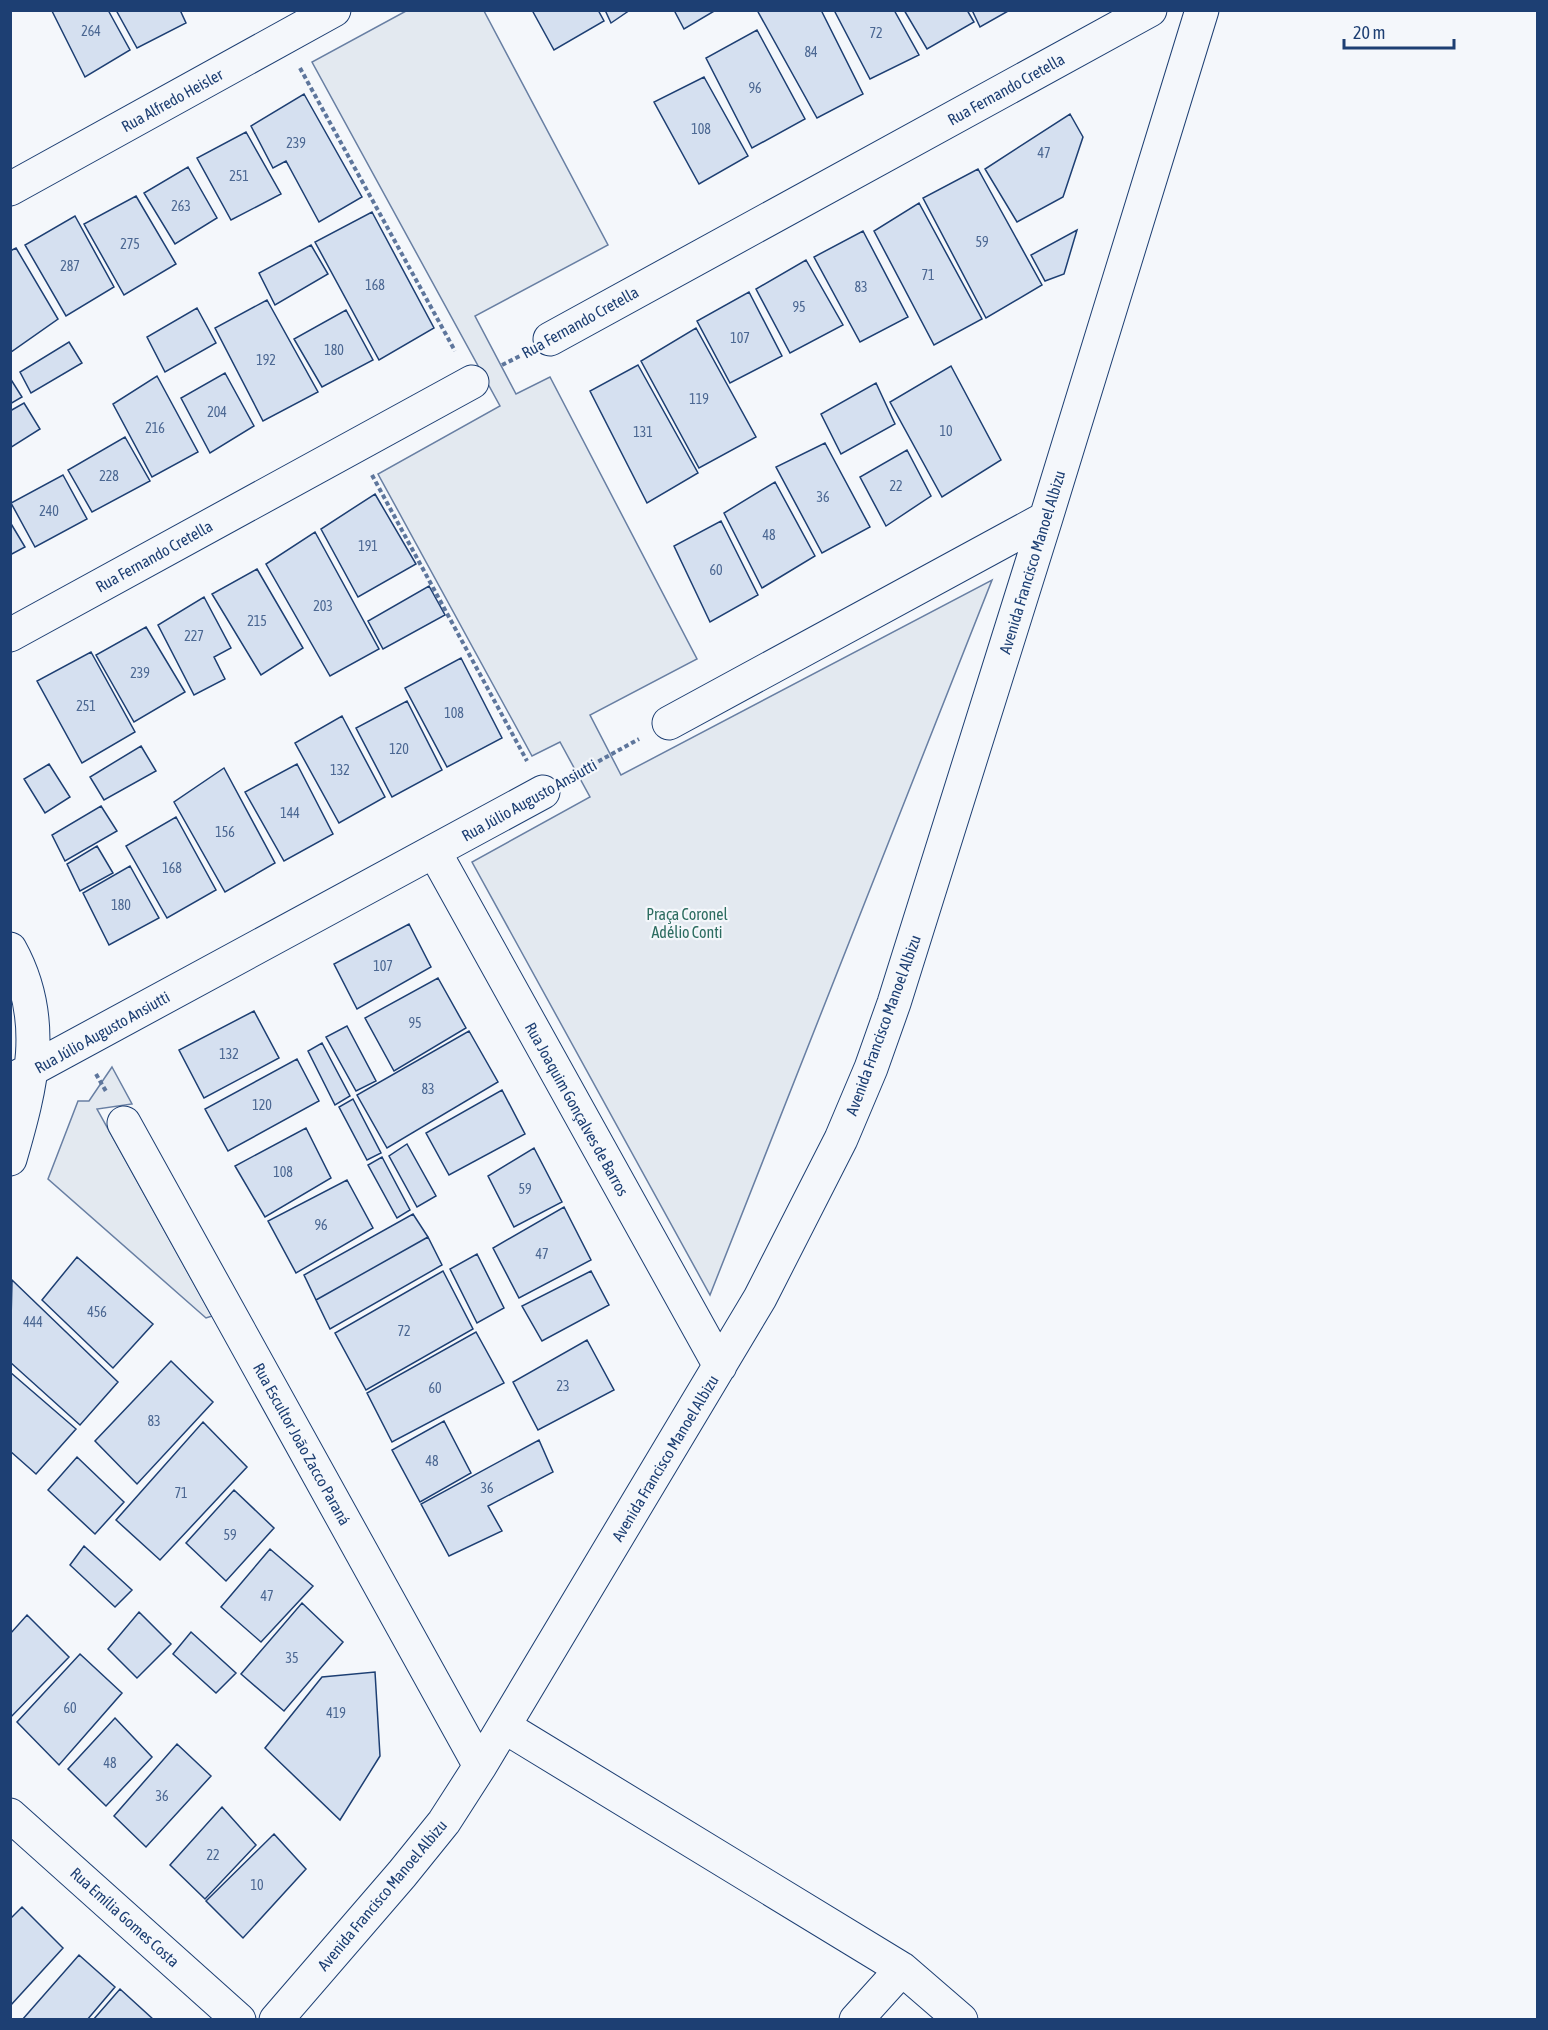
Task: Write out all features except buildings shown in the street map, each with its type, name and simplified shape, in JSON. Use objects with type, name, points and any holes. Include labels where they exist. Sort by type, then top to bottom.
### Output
[{"type":"street","name":"Rua Alfredo Heisler","points":[[10,189],[334,10]]},
{"type":"street","name":"Rua Fernando Cretella","points":[[550,339],[1150,10]]},
{"type":"street","name":"Avenida Francisco Manoel Albizu","points":[[276,2019],[444,1822],[505,1728],[760,1298],[841,1139],[871,1068],[894,1003],[1202,10]]},
{"type":"street","name":"Rua Fernando Cretella","points":[[10,635],[472,382]]},
{"type":"street","points":[[669,723],[1046,518]]},
{"type":"street","name":"Rua Júlio Augusto Ansiutti","points":[[20,1076],[543,792]]},
{"type":"street","name":"Rua Joaquim Gonçalves de Barros","points":[[434,851],[720,1366]]},
{"type":"street","points":[[10,949],[20,966],[30,996],[34,1032],[20,1076],[21,1123],[10,1159]]},
{"type":"street","name":"Rua Escultor João Zacco Paraná","points":[[124,1122],[480,1766]]},
{"type":"street","points":[[505,1728],[902,1969],[961,2019]]},
{"type":"street","name":"Rua Emília Gomes Costa","points":[[10,1815],[239,2019]]},
{"type":"street","points":[[856,2019],[902,1969]]},
{"type":"path","points":[[284,38],[472,382]]},
{"type":"path","name":"Rua Fernando Cretella","points":[[472,382],[550,339]]},
{"type":"path","points":[[356,445],[543,792]]},
{"type":"path","name":"Rua Júlio Augusto Ansiutti","points":[[543,792],[669,723]]},
{"type":"path","points":[[79,1044],[124,1122]]},
{"type":"green space","name":"Praça Coronel Adélio Conti","points":[[406,11],[484,11],[608,245],[475,316],[516,394],[550,377],[697,659],[590,715],[621,775],[992,580],[710,1295],[472,862],[590,797],[560,742],[532,756],[378,474],[500,406],[312,62]]},
{"type":"green space","points":[[112,1067],[132,1104],[97,1109],[212,1316],[206,1318],[48,1179],[78,1101],[89,1101]]}]
